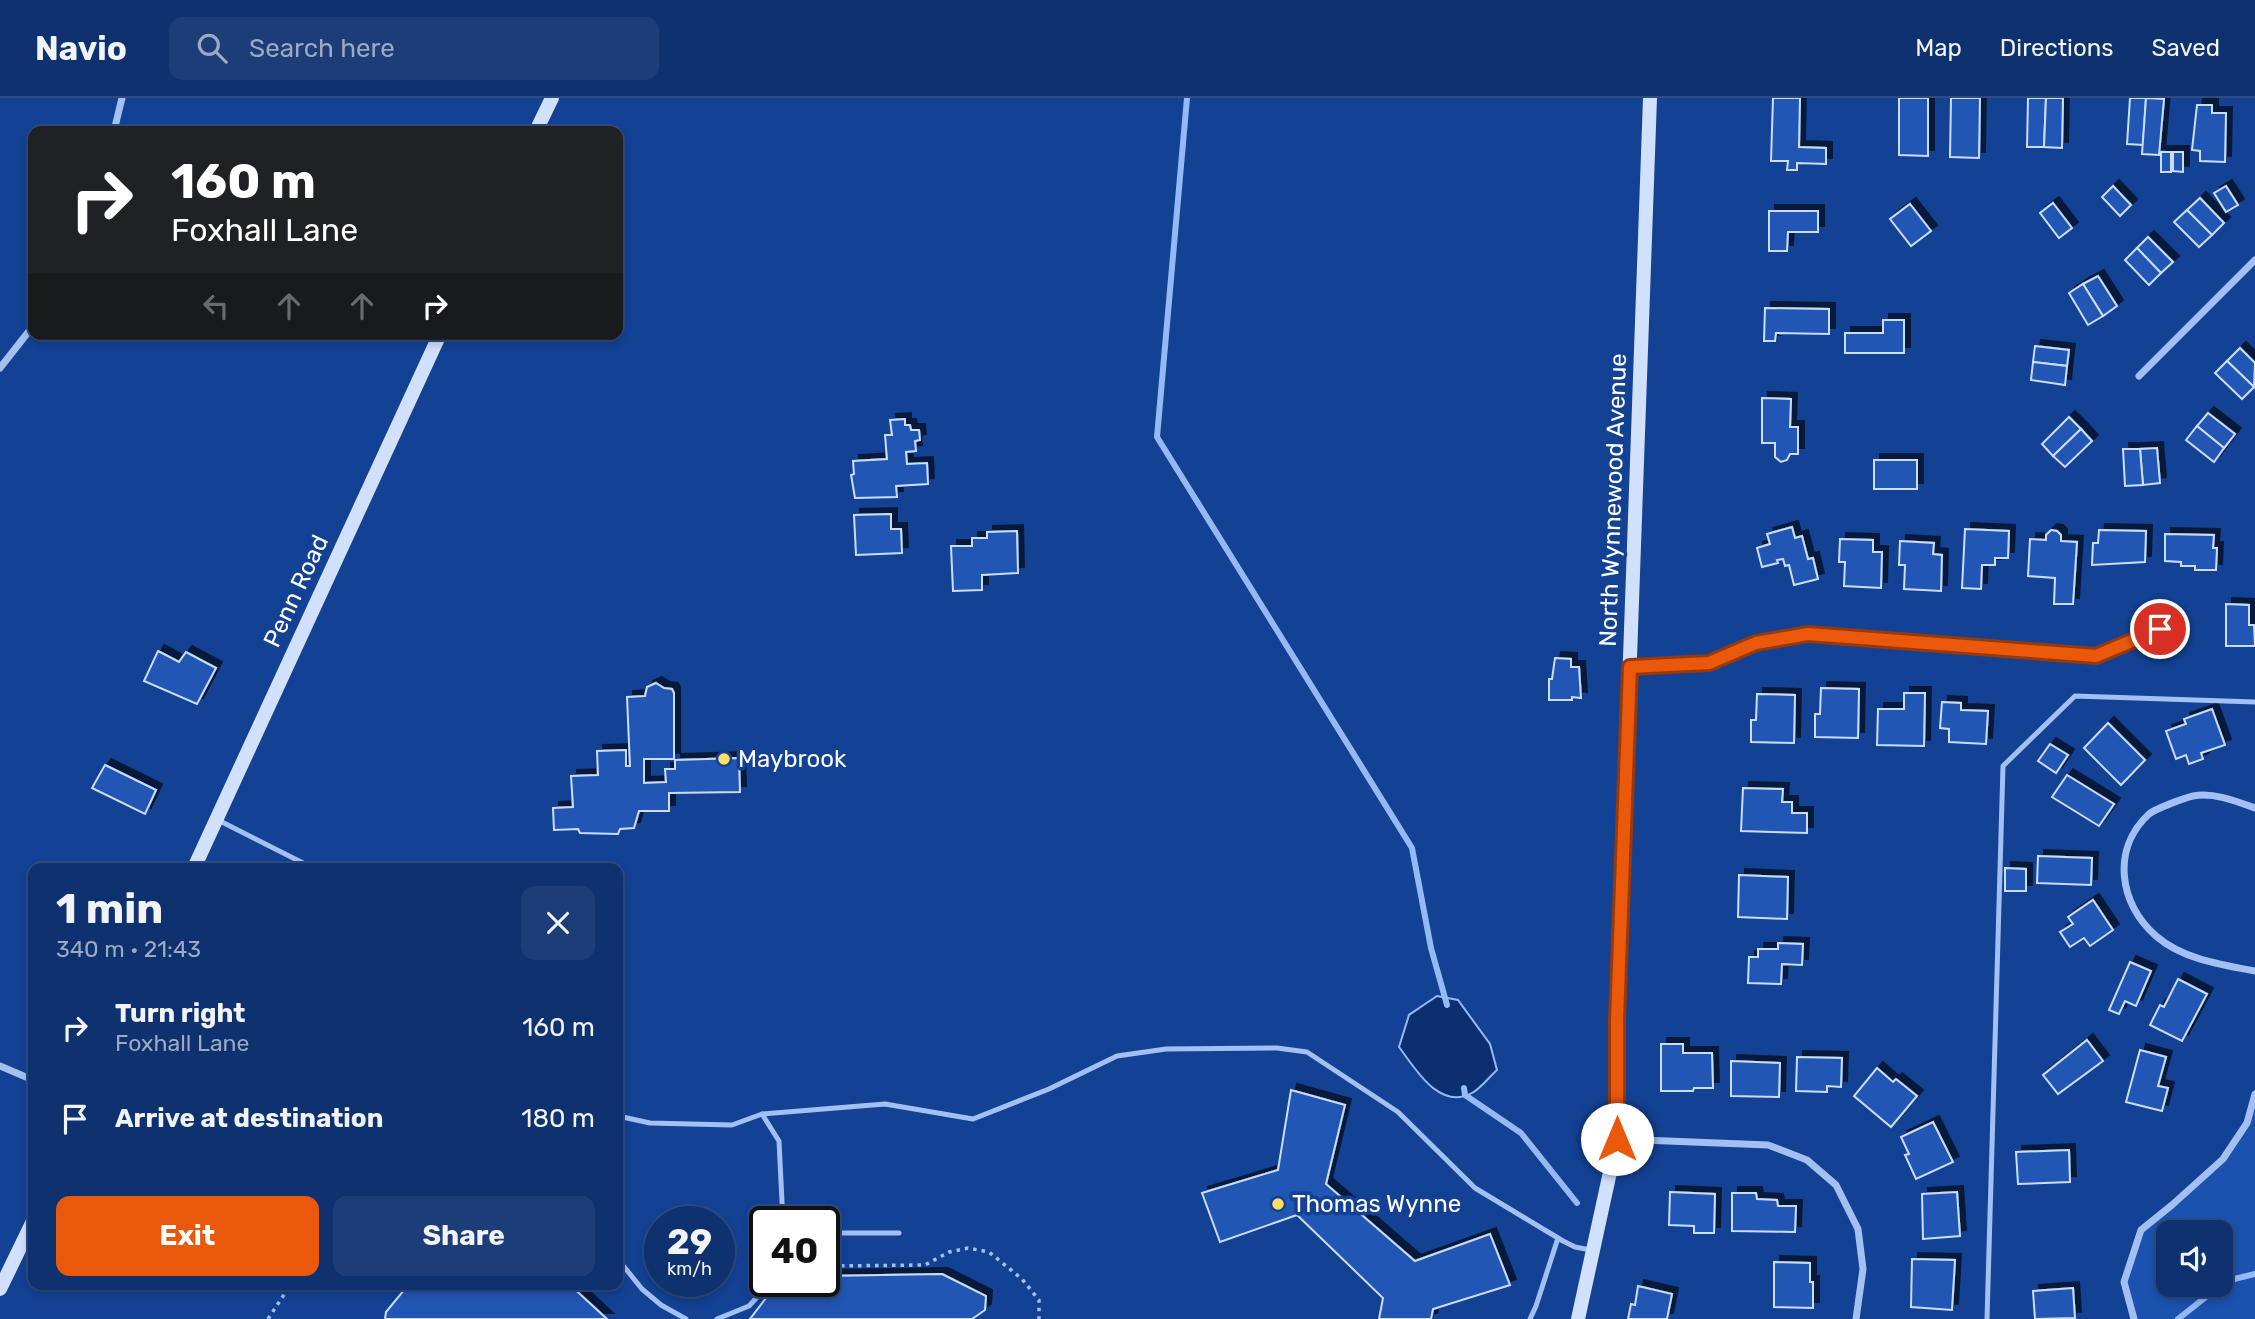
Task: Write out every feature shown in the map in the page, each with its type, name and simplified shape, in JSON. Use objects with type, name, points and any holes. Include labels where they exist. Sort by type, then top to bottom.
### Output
[{"type":"street","points":[[115,126],[122,98]]},
{"type":"street","points":[[538,126],[552,98]]},
{"type":"street","name":"North Wynnewood Avenue","points":[[1578,1319],[1617,1139],[1617,1020],[1650,98]]},
{"type":"street","points":[[2139,376],[2255,260]]},
{"type":"street","points":[[0,368],[28,332]]},
{"type":"street","name":"Penn Road","points":[[196,863],[437,340]]},
{"type":"street","points":[[1630,667],[1709,663],[1756,643],[1808,634],[2096,656],[2160,629]]},
{"type":"street","points":[[2255,808],[2230,799],[2194,796],[2150,813],[2130,840],[2123,879],[2132,909],[2156,936],[2183,953],[2222,965],[2255,971]]},
{"type":"street","points":[[0,1066],[28,1078]]},
{"type":"street","points":[[2134,1319],[2124,1282],[2141,1230],[2223,1158],[2247,1123],[2255,1094]]},
{"type":"street","points":[[1617,1139],[1768,1145],[1807,1160],[1836,1185],[1858,1228],[1863,1269],[1856,1319]]},
{"type":"street","points":[[0,1289],[28,1231]]},
{"type":"lane","points":[[1987,1319],[2003,766],[2075,696],[2255,702]]},
{"type":"lane","points":[[216,819],[303,863]]},
{"type":"lane","points":[[623,1118],[650,1123],[732,1125],[762,1114],[885,1104],[973,1119],[1117,1056],[1166,1049],[1277,1048],[1307,1052],[1398,1112],[1475,1188],[1558,1238],[1576,1247],[1591,1250]]},
{"type":"lane","points":[[762,1114],[779,1141],[782,1206]]},
{"type":"lane","points":[[840,1233],[899,1233]]},
{"type":"lane","points":[[1530,1319],[1558,1238]]},
{"type":"lane","points":[[623,1266],[661,1305],[686,1319]]},
{"type":"lane","points":[[717,1319],[749,1306],[757,1297]]},
{"type":"path","points":[[840,1266],[925,1265],[949,1252],[968,1248],[989,1252],[1022,1279],[1039,1300],[1039,1319]]},
{"type":"path","points":[[268,1319],[287,1290]]},
{"type":"path","points":[[272,1313],[278,1319]]},
{"type":"shaded area","points":[[1437,996],[1458,1000],[1490,1044],[1497,1070],[1475,1091],[1460,1097],[1449,1096],[1429,1085],[1399,1047],[1409,1015]]},
{"type":"shaded area","points":[[2255,1094],[2255,1319],[2134,1319],[2124,1282],[2141,1230],[2223,1159],[2247,1123]]},
{"type":"building","points":[[1773,98],[1800,98],[1799,147],[1826,148],[1826,164],[1797,163],[1797,170],[1787,170],[1788,161],[1771,161]]},
{"type":"building","points":[[1899,98],[1928,98],[1928,156],[1899,155]]},
{"type":"building","points":[[1951,98],[1980,98],[1979,158],[1950,157]]},
{"type":"building","points":[[2028,98],[2046,98],[2044,147],[2027,147]]},
{"type":"building","points":[[2046,98],[2063,98],[2062,148],[2044,147]]},
{"type":"building","points":[[2130,98],[2146,98],[2143,145],[2127,144]]},
{"type":"building","points":[[2146,98],[2164,99],[2159,155],[2142,154]]},
{"type":"building","points":[[2197,105],[2212,105],[2212,113],[2226,113],[2225,162],[2200,161],[2200,151],[2192,150]]},
{"type":"building","points":[[2161,152],[2171,152],[2171,172],[2161,172]]},
{"type":"building","points":[[2173,152],[2183,152],[2183,172],[2173,171]]},
{"type":"building","points":[[2113,186],[2131,205],[2120,216],[2102,197]]},
{"type":"building","points":[[2226,186],[2238,205],[2226,212],[2214,193]]},
{"type":"building","points":[[2200,198],[2224,223],[2212,235],[2187,210]]},
{"type":"building","points":[[2053,203],[2072,228],[2059,238],[2040,213]]},
{"type":"building","points":[[1910,204],[1931,231],[1911,246],[1890,219]]},
{"type":"building","points":[[2187,210],[2212,235],[2199,247],[2174,222]]},
{"type":"building","points":[[1769,211],[1818,211],[1818,232],[1788,232],[1787,251],[1769,251]]},
{"type":"building","points":[[2148,237],[2173,262],[2161,273],[2137,248]]},
{"type":"building","points":[[2137,248],[2161,273],[2149,285],[2125,260]]},
{"type":"building","points":[[2098,276],[2117,306],[2103,316],[2083,284]]},
{"type":"building","points":[[2083,284],[2103,316],[2088,325],[2069,293]]},
{"type":"building","points":[[1765,308],[1829,309],[1829,334],[1776,333],[1775,341],[1764,341]]},
{"type":"building","points":[[1883,320],[1904,320],[1904,353],[1845,353],[1845,333],[1883,333]]},
{"type":"building","points":[[2035,346],[2069,350],[2067,366],[2033,362]]},
{"type":"building","points":[[2240,348],[2255,363],[2254,387],[2227,361]]},
{"type":"building","points":[[2227,361],[2254,387],[2242,399],[2215,373]]},
{"type":"building","points":[[2033,362],[2067,366],[2065,385],[2031,380]]},
{"type":"building","points":[[1762,398],[1791,399],[1790,427],[1798,427],[1798,454],[1790,454],[1787,460],[1781,462],[1775,457],[1775,443],[1762,443]]},
{"type":"building","points":[[2208,413],[2235,434],[2224,448],[2197,426]]},
{"type":"building","points":[[2069,417],[2081,429],[2053,456],[2042,444]]},
{"type":"building","points":[[905,419],[905,425],[910,425],[911,430],[919,430],[920,440],[915,441],[916,451],[906,452],[907,464],[927,463],[928,484],[896,486],[897,497],[855,498],[851,475],[854,474],[853,461],[887,459],[885,435],[892,435],[890,420]]},
{"type":"building","points":[[2197,426],[2224,448],[2214,462],[2186,440]]},
{"type":"building","points":[[2081,429],[2092,441],[2065,467],[2053,456]]},
{"type":"building","points":[[2157,448],[2160,483],[2143,485],[2140,449]]},
{"type":"building","points":[[2123,449],[2140,449],[2143,485],[2125,486]]},
{"type":"building","points":[[1874,460],[1917,460],[1917,489],[1874,489]]},
{"type":"building","points":[[891,514],[891,529],[901,529],[902,553],[856,555],[854,515]]},
{"type":"building","points":[[1792,527],[1795,538],[1802,536],[1808,559],[1813,558],[1818,579],[1794,585],[1789,565],[1785,566],[1783,559],[1762,567],[1757,548],[1770,544],[1767,534]]},
{"type":"building","points":[[1965,529],[2009,531],[2008,558],[1995,558],[1995,565],[1982,565],[1981,589],[1962,588]]},
{"type":"building","points":[[2051,530],[2061,535],[2061,541],[2077,542],[2073,604],[2054,604],[2055,578],[2028,576],[2030,539],[2046,540],[2046,535]]},
{"type":"building","points":[[2099,530],[2146,531],[2145,562],[2092,565],[2093,543],[2098,543]]},
{"type":"building","points":[[1017,531],[1018,573],[982,575],[982,590],[953,591],[951,546],[972,546],[972,538],[987,538],[987,532]]},
{"type":"building","points":[[2165,534],[2214,535],[2213,548],[2217,548],[2216,570],[2195,570],[2195,566],[2181,566],[2181,562],[2165,561]]},
{"type":"building","points":[[1840,539],[1873,540],[1873,552],[1882,552],[1881,588],[1844,586],[1845,562],[1839,562]]},
{"type":"building","points":[[1900,541],[1934,543],[1933,554],[1942,555],[1941,591],[1904,589],[1905,565],[1899,565]]},
{"type":"building","points":[[2226,604],[2249,605],[2249,625],[2254,625],[2255,646],[2226,646]]},
{"type":"building","points":[[158,651],[179,662],[186,652],[216,668],[197,704],[144,681]]},
{"type":"building","points":[[1555,658],[1571,659],[1571,667],[1579,667],[1581,698],[1549,700],[1549,679],[1552,679]]},
{"type":"building","name":"Maybrook","points":[[656,683],[672,689],[674,693],[674,759],[644,759],[644,783],[666,782],[665,769],[675,769],[675,760],[739,758],[740,792],[669,793],[669,811],[639,811],[634,828],[620,829],[618,834],[580,833],[578,829],[554,830],[553,808],[573,807],[571,776],[598,775],[597,751],[626,750],[626,766],[630,766],[627,697],[645,696],[647,687]]},
{"type":"building","points":[[1821,688],[1859,689],[1858,738],[1815,737],[1815,714],[1820,714]]},
{"type":"building","points":[[1904,693],[1925,693],[1924,746],[1877,745],[1878,709],[1904,709]]},
{"type":"building","points":[[1757,694],[1795,695],[1794,743],[1751,742],[1751,720],[1756,720]]},
{"type":"building","points":[[1942,702],[1961,703],[1961,710],[1988,711],[1986,744],[1949,742],[1949,729],[1940,728]]},
{"type":"building","points":[[2212,709],[2225,745],[2201,753],[2203,759],[2189,764],[2186,755],[2176,759],[2166,731],[2186,724],[2184,719]]},
{"type":"building","points":[[2108,723],[2145,760],[2121,785],[2084,748]]},
{"type":"building","points":[[2050,744],[2068,755],[2056,773],[2038,761]]},
{"type":"building","points":[[105,765],[156,790],[145,814],[92,788]]},
{"type":"building","points":[[2067,775],[2114,804],[2099,826],[2052,797]]},
{"type":"building","points":[[1743,788],[1783,789],[1782,802],[1792,802],[1792,813],[1807,813],[1807,833],[1741,831]]},
{"type":"building","points":[[2038,856],[2092,858],[2091,885],[2037,883]]},
{"type":"building","points":[[2005,868],[2026,869],[2026,891],[2005,891]]},
{"type":"building","points":[[1739,875],[1788,877],[1787,919],[1738,917]]},
{"type":"building","points":[[2093,900],[2113,930],[2090,946],[2084,938],[2070,947],[2060,932],[2073,924],[2068,917]]},
{"type":"building","points":[[1778,943],[1803,944],[1802,965],[1782,964],[1781,984],[1748,983],[1749,957],[1758,957],[1758,949],[1778,949]]},
{"type":"building","points":[[2130,962],[2151,971],[2136,1006],[2125,1001],[2119,1014],[2109,1010]]},
{"type":"building","points":[[2178,979],[2207,994],[2182,1041],[2150,1025],[2160,1005],[2164,1007]]},
{"type":"building","points":[[2087,1040],[2103,1061],[2058,1094],[2043,1075]]},
{"type":"building","points":[[1661,1044],[1683,1044],[1683,1053],[1712,1053],[1713,1088],[1661,1091]]},
{"type":"building","points":[[2140,1050],[2166,1057],[2158,1086],[2168,1088],[2162,1111],[2126,1102]]},
{"type":"building","points":[[1797,1057],[1842,1058],[1841,1087],[1827,1086],[1827,1092],[1796,1091]]},
{"type":"building","points":[[1731,1061],[1780,1063],[1779,1097],[1731,1096]]},
{"type":"building","points":[[1877,1068],[1893,1082],[1896,1079],[1917,1096],[1891,1127],[1854,1096]]},
{"type":"building","name":"Thomas Wynne","points":[[1291,1090],[1345,1105],[1326,1184],[1415,1261],[1490,1234],[1510,1285],[1433,1309],[1431,1319],[1379,1319],[1383,1298],[1297,1215],[1220,1242],[1202,1193],[1278,1170]]},
{"type":"building","points":[[1933,1122],[1953,1162],[1916,1179],[1905,1155],[1909,1154],[1901,1137]]},
{"type":"building","points":[[2069,1150],[2070,1182],[2018,1184],[2016,1152]]},
{"type":"building","points":[[1670,1192],[1715,1194],[1714,1233],[1694,1233],[1694,1226],[1669,1225]]},
{"type":"building","points":[[1957,1192],[1960,1236],[1923,1239],[1922,1194]]},
{"type":"building","points":[[1732,1193],[1756,1193],[1757,1199],[1777,1200],[1778,1206],[1796,1206],[1795,1232],[1732,1231]]},
{"type":"building","points":[[1912,1259],[1955,1260],[1952,1310],[1911,1307]]},
{"type":"building","points":[[1774,1262],[1810,1263],[1813,1308],[1774,1307]]},
{"type":"building","points":[[942,1274],[986,1296],[985,1310],[972,1319],[750,1319],[767,1297],[840,1297],[840,1276]]},
{"type":"building","points":[[1638,1286],[1672,1294],[1667,1319],[1628,1319],[1631,1304],[1635,1305]]},
{"type":"building","points":[[2073,1288],[2075,1318],[2035,1319],[2033,1291]]},
{"type":"building","points":[[404,1290],[576,1290],[607,1319],[385,1319],[386,1312]]},
{"type":"waterway","points":[[1187,98],[1157,437],[1412,848],[1431,948],[1447,1005]]},
{"type":"waterway","points":[[1464,1088],[1465,1095],[1521,1133],[1577,1203]]},
{"type":"waterway","points":[[2178,1319],[2226,1281],[2255,1274]]},
{"type":"place","name":"Maybrook","points":[[724,759]]},
{"type":"place","name":"Thomas Wynne","points":[[1278,1204]]},
{"type":"route","points":[[1617,1139],[1617,1020],[1630,667],[1709,663],[1756,643],[1808,634],[2096,656],[2160,629]]}]
